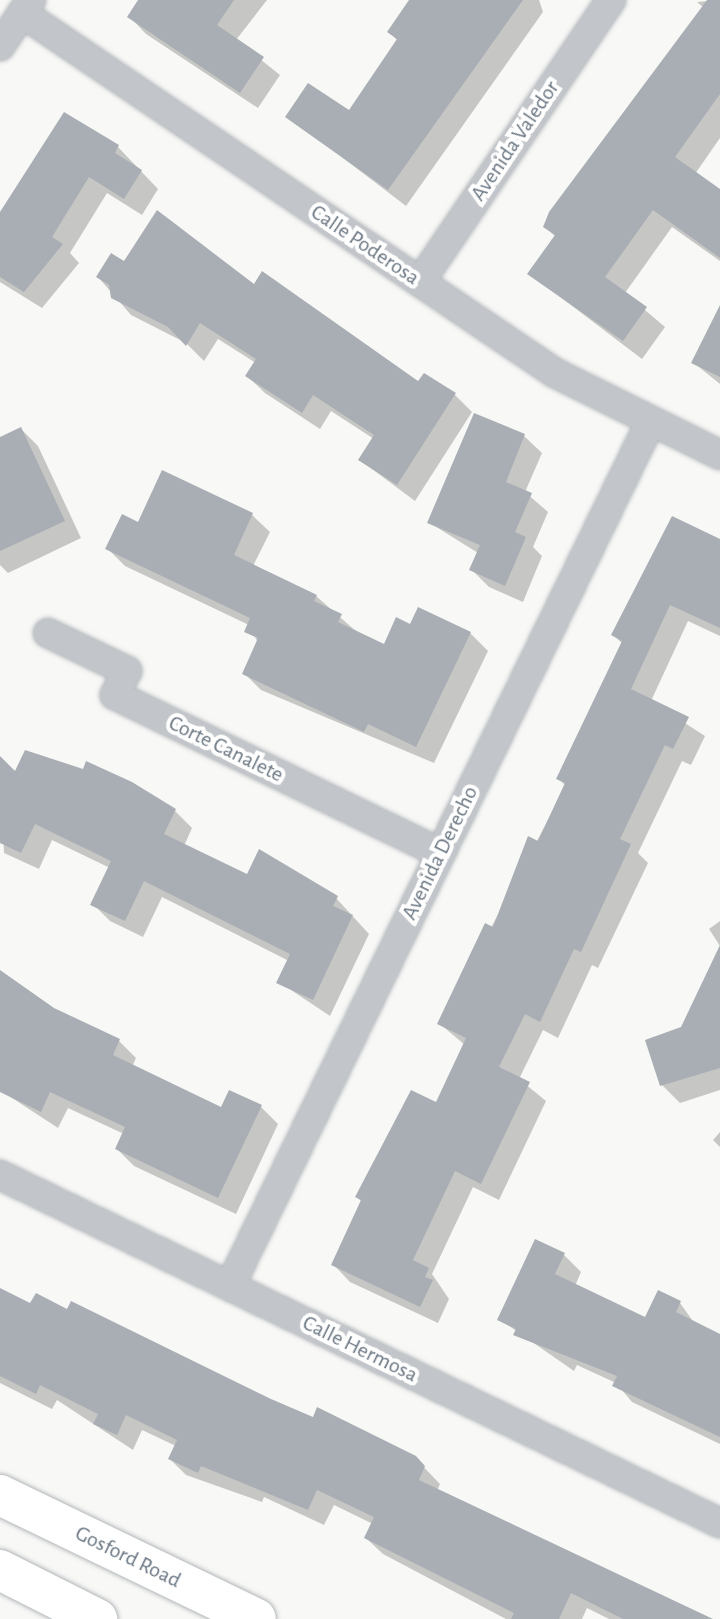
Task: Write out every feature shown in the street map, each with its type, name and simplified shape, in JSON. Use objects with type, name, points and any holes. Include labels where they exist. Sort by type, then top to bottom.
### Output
[{"type":"main road","name":"Gosford Road","points":[[0,1495],[256,1619]]},
{"type":"main road","points":[[0,1570],[97,1619]]},
{"type":"street","name":"Avenida Valedor","points":[[420,282],[611,0]]},
{"type":"street","name":"Calle Poderosa","points":[[27,6],[555,373],[720,455]]},
{"type":"street","points":[[0,46],[27,6]]},
{"type":"street","name":"Avenida Derecho","points":[[230,1286],[651,421]]},
{"type":"street","name":"Corte Canalete","points":[[48,633],[127,671],[115,695],[440,853]]},
{"type":"street","name":"Calle Hermosa","points":[[3,1184],[230,1286],[720,1523]]},
{"type":"building","points":[[138,0],[234,0],[217,25],[264,57],[240,93],[127,17]]},
{"type":"building","points":[[409,0],[523,0],[388,190],[285,117],[308,83],[349,110],[397,39],[387,32]]},
{"type":"building","points":[[707,0],[720,0],[720,94],[675,157],[720,189],[720,258],[653,210],[605,277],[647,307],[623,341],[527,274],[555,235],[543,227],[549,212]]},
{"type":"building","points":[[64,112],[119,145],[115,153],[142,170],[124,199],[89,177],[52,237],[63,244],[24,292],[0,277],[0,212]]},
{"type":"building","points":[[157,210],[254,284],[262,271],[418,381],[424,373],[456,393],[397,485],[358,460],[374,435],[313,395],[302,413],[245,376],[256,359],[200,323],[186,346],[168,327],[111,298],[109,285],[96,277],[111,253],[124,261]]},
{"type":"building","points":[[720,305],[720,377],[691,363]]},
{"type":"building","points":[[474,413],[525,434],[506,482],[532,493],[515,532],[526,537],[505,586],[469,570],[480,545],[427,523]]},
{"type":"building","points":[[21,427],[65,521],[0,551],[0,437]]},
{"type":"building","points":[[162,470],[253,513],[234,555],[317,595],[314,601],[342,614],[338,622],[384,644],[396,617],[410,624],[418,607],[471,632],[416,747],[368,724],[364,732],[242,674],[258,638],[244,632],[250,618],[105,549],[122,514],[138,522]]},
{"type":"building","points":[[672,516],[720,539],[720,628],[670,605],[631,689],[689,717],[673,749],[665,745],[620,839],[631,844],[581,952],[574,949],[540,1022],[525,1014],[499,1067],[530,1082],[481,1184],[455,1171],[413,1260],[429,1268],[425,1277],[433,1280],[420,1307],[331,1265],[361,1200],[355,1197],[411,1090],[436,1102],[466,1038],[437,1024],[485,923],[493,927],[528,836],[538,841],[565,783],[556,779],[622,641],[611,635]]},
{"type":"building","points":[[25,750],[83,769],[86,761],[132,782],[176,809],[164,834],[247,874],[259,849],[338,896],[333,906],[353,915],[313,1000],[276,983],[290,954],[144,881],[125,921],[90,905],[111,861],[35,824],[21,853],[0,843],[0,756],[15,771]]},
{"type":"building","points":[[720,945],[720,1068],[660,1086],[645,1040],[681,1027]]},
{"type":"building","points":[[0,970],[54,1008],[120,1039],[113,1055],[221,1107],[229,1090],[262,1105],[218,1198],[115,1149],[125,1127],[50,1092],[41,1112],[0,1092]]},
{"type":"building","points":[[535,1239],[565,1253],[555,1274],[645,1317],[658,1290],[681,1301],[676,1312],[720,1334],[720,1437],[612,1386],[617,1376],[513,1335],[516,1329],[497,1320]]},
{"type":"building","points":[[0,1288],[30,1303],[36,1293],[67,1309],[71,1301],[271,1399],[313,1417],[317,1407],[416,1456],[425,1466],[419,1480],[713,1619],[623,1619],[571,1593],[559,1619],[511,1619],[514,1613],[364,1538],[374,1517],[317,1490],[308,1510],[201,1466],[198,1473],[168,1459],[177,1440],[126,1415],[117,1435],[93,1424],[98,1414],[40,1385],[36,1394],[0,1376]]}]
